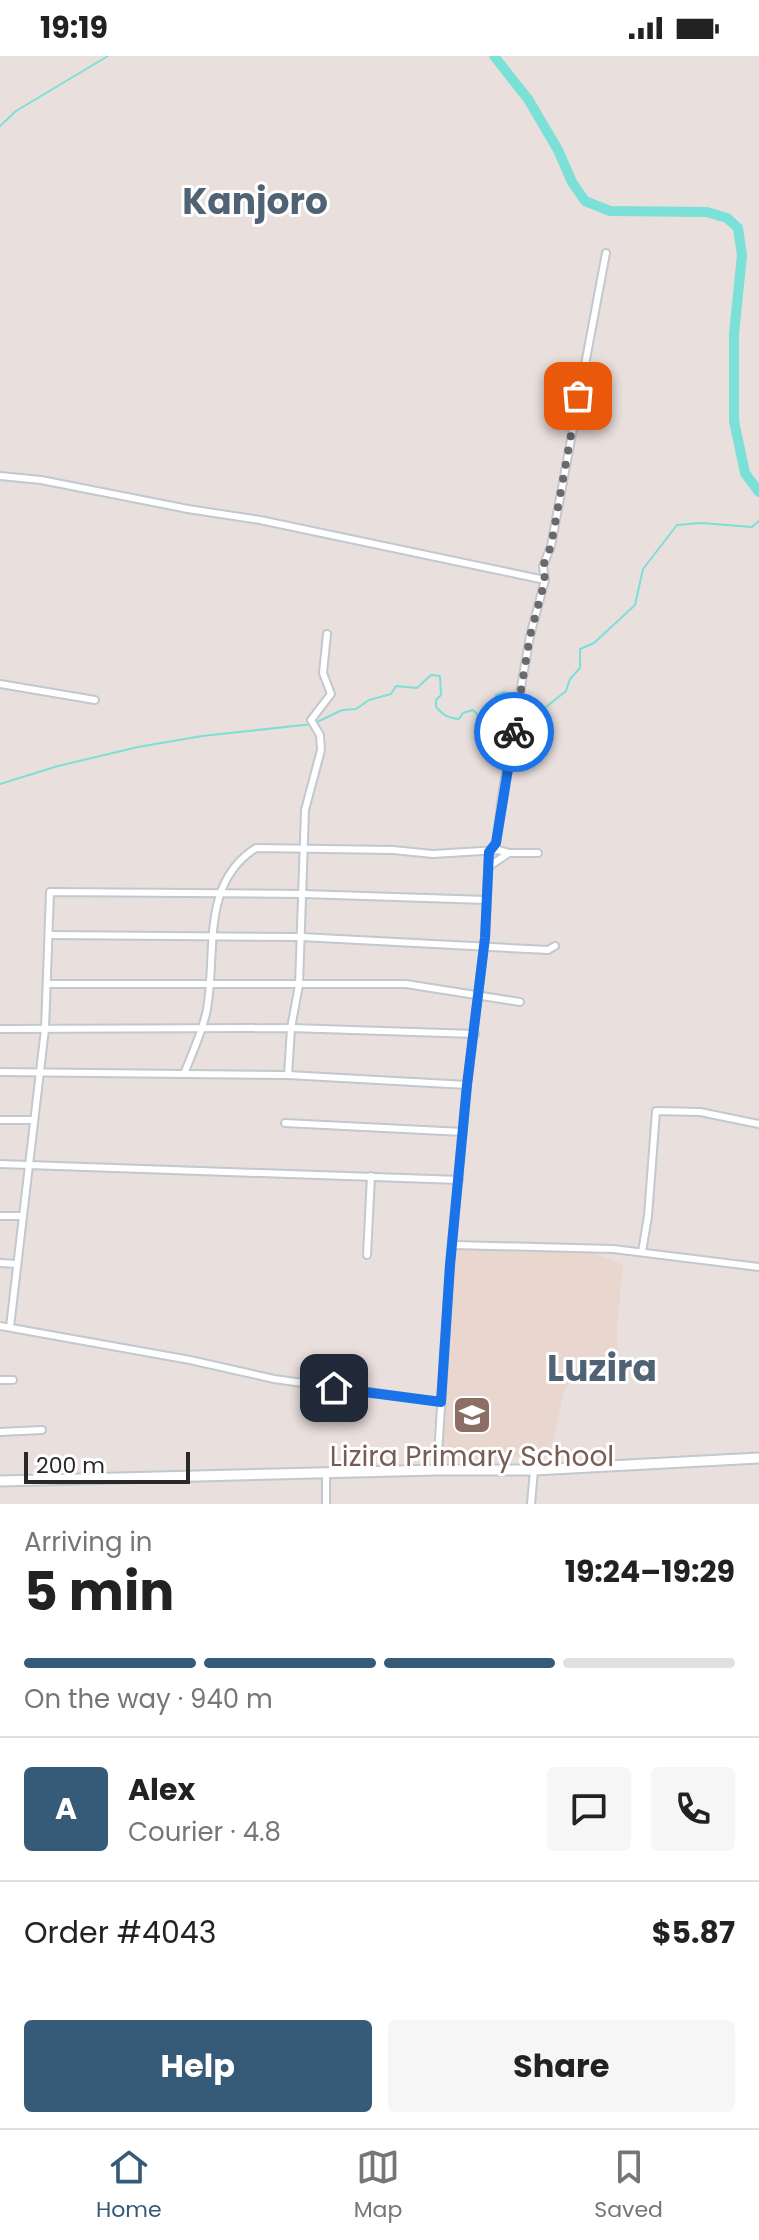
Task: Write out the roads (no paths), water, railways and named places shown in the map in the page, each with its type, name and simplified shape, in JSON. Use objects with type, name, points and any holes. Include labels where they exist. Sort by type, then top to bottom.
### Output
[{"type":"street","points":[[437,1470],[450,1265],[467,1085],[480,996],[489,852],[496,843],[530,636],[545,580],[543,566],[551,546],[606,253]]},
{"type":"street","points":[[0,476],[41,480],[260,520],[545,580]]},
{"type":"street","points":[[288,1075],[291,1028],[299,985],[305,810],[321,750],[320,735],[311,720],[331,694],[323,673],[327,634]]},
{"type":"street","points":[[0,684],[95,700]]},
{"type":"street","points":[[184,1074],[207,1008],[218,893],[240,860],[256,848],[433,854],[538,853]]},
{"type":"street","points":[[488,867],[509,853]]},
{"type":"street","points":[[10,1327],[45,1029],[50,892],[304,894],[486,900]]},
{"type":"street","points":[[49,935],[301,937],[548,950],[555,946]]},
{"type":"street","points":[[47,984],[406,984],[520,1002]]},
{"type":"street","points":[[0,1029],[291,1028],[475,1034]]},
{"type":"street","points":[[0,1072],[288,1075],[467,1085]]},
{"type":"street","points":[[642,1252],[648,1216],[656,1111],[700,1112],[759,1124]]},
{"type":"street","points":[[0,1120],[33,1120]]},
{"type":"street","points":[[285,1123],[463,1132]]},
{"type":"street","points":[[0,1164],[459,1180]]},
{"type":"street","points":[[367,1255],[371,1176]]},
{"type":"street","points":[[0,1216],[22,1216]]},
{"type":"street","points":[[454,1245],[613,1249],[759,1267]]},
{"type":"street","points":[[0,1263],[17,1264]]},
{"type":"street","points":[[0,1326],[190,1360],[274,1379],[441,1402]]},
{"type":"street","points":[[0,1380],[13,1380]]},
{"type":"street","points":[[0,1432],[42,1430]]},
{"type":"street","points":[[0,1481],[534,1470],[759,1458]]},
{"type":"street","points":[[531,1504],[534,1470]]},
{"type":"street","points":[[326,1472],[326,1504]]},
{"type":"waterway","points":[[0,126],[16,111],[108,56]]},
{"type":"waterway","points":[[494,56],[528,99],[585,201],[610,211],[707,212],[727,218],[738,228],[742,255],[734,334],[734,421],[745,473],[759,492]]},
{"type":"waterway","points":[[529,699],[541,711],[566,691],[570,679],[580,668],[580,649],[594,643],[635,605],[643,569],[677,525],[701,523],[752,527],[759,521]]},
{"type":"waterway","points":[[0,784],[138,747],[202,736],[313,724],[342,710],[356,709],[369,700],[391,694],[396,686],[417,688],[431,675],[440,676],[441,695],[436,700],[436,707],[452,718],[459,719],[463,713],[473,710],[478,715],[493,717],[497,709],[496,695],[504,692],[518,696]]},
{"type":"place","name":"Lizira Primary School","points":[[472,1415]]},
{"type":"district","name":"Kanjoro","points":[[255,201]]},
{"type":"district","name":"Luzira","points":[[602,1368]]}]
